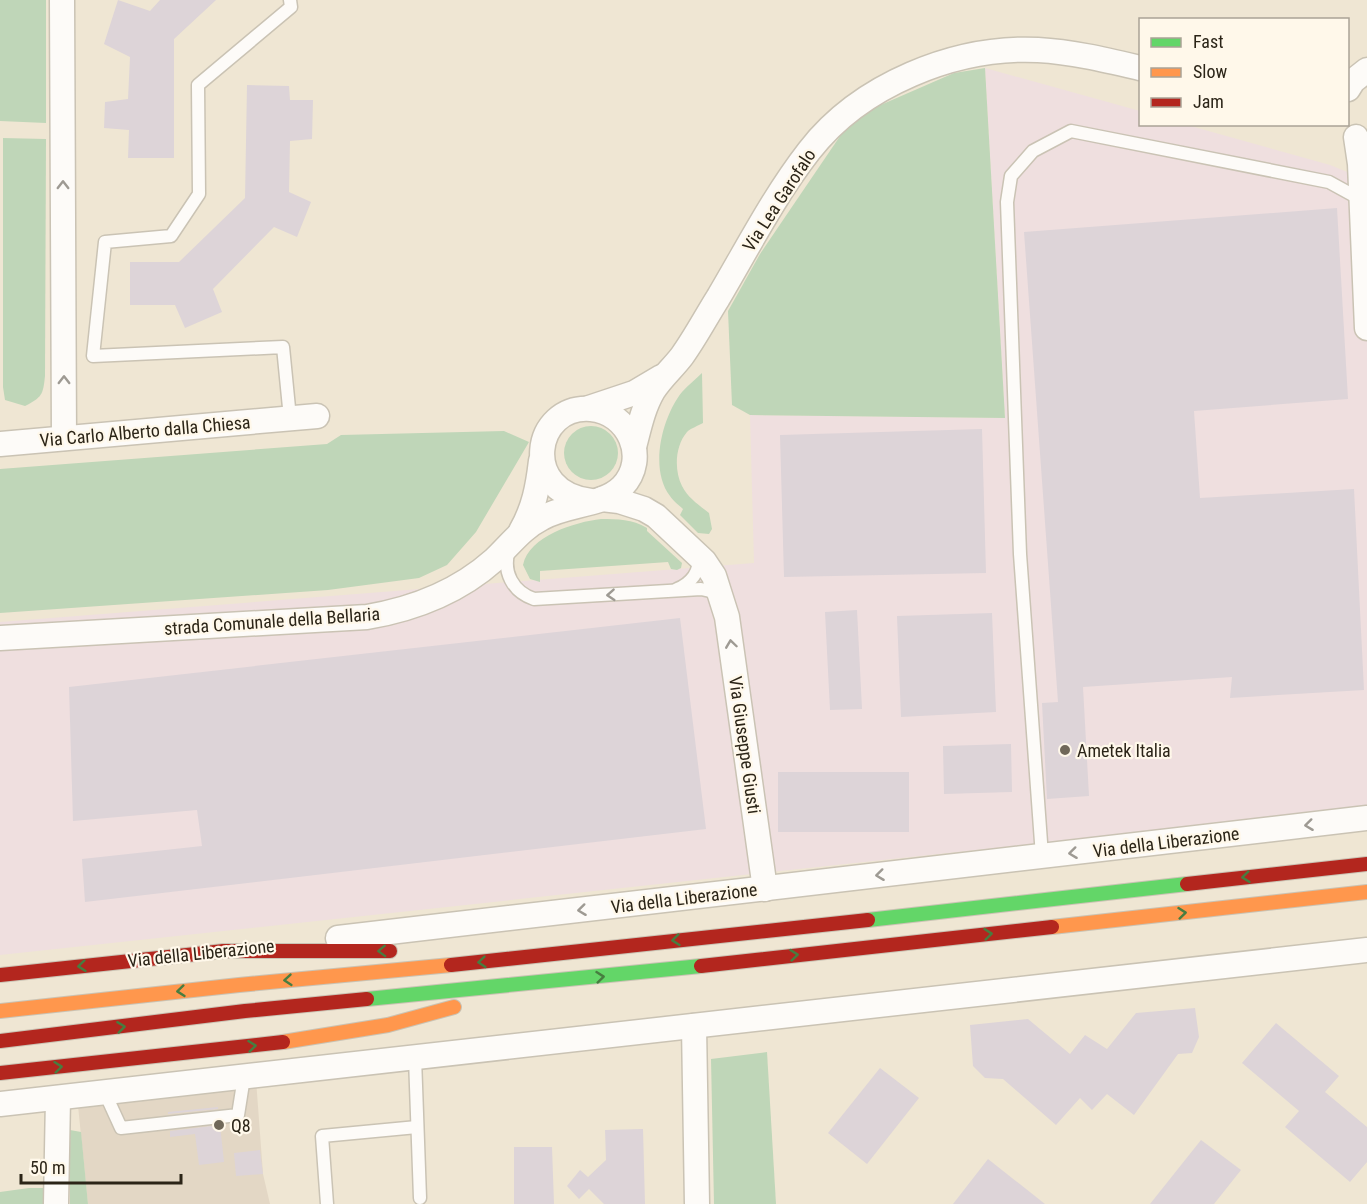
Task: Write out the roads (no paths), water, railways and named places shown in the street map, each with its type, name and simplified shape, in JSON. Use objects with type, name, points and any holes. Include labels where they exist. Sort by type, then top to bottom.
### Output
[{"type":"main road","points":[[0,1011],[509,959],[1367,864]]},
{"type":"main road","points":[[0,1041],[245,1011],[542,983],[1367,892]]},
{"type":"main road","points":[[667,928],[817,924]]},
{"type":"main road","points":[[224,951],[402,950]]},
{"type":"main road","name":"Via della Liberazione","points":[[0,975],[224,951]]},
{"type":"main road","points":[[0,1074],[276,1043],[388,1025],[542,983]]},
{"type":"street","points":[[62,0],[64,438]]},
{"type":"street","name":"Via Lea Garofalo","points":[[634,455],[645,406],[654,390],[695,336],[785,186],[810,150],[835,123],[863,101],[930,65],[999,51],[1035,50],[1070,53],[1139,68]]},
{"type":"street","points":[[1352,132],[1360,157],[1364,189],[1367,328]]},
{"type":"street","name":"Via Lea Garofalo","points":[[589,408],[634,393],[668,372]]},
{"type":"street","points":[[589,408],[604,411],[618,419],[628,432],[634,455],[623,485],[614,494],[544,516],[515,537],[528,518],[537,494],[545,438],[555,422],[565,414],[589,408]]},
{"type":"street","name":"Via Carlo Alberto dalla Chiesa","points":[[0,444],[318,416]]},
{"type":"street","name":"Via Giuseppe Giusti","points":[[634,455],[639,485],[646,502],[656,516],[711,569],[723,602],[765,889]]},
{"type":"street","points":[[541,456],[544,471],[551,484],[562,493],[576,500],[596,500]]},
{"type":"street","name":"Via Giuseppe Giusti","points":[[596,500],[634,505],[656,516]]},
{"type":"street","name":"strada Comunale della Bellaria","points":[[0,638],[367,617],[386,614],[405,610],[446,593],[480,572],[515,537]]},
{"type":"street","name":"Via della Liberazione","points":[[224,951],[1367,818]]},
{"type":"street","points":[[0,1104],[1367,951]]},
{"type":"street","points":[[694,1026],[697,1204]]},
{"type":"street","points":[[56,1204],[58,1098]]},
{"type":"lane","points":[[290,0],[291,8],[198,85],[200,194],[171,236],[105,242],[93,356],[283,347],[290,418]]},
{"type":"lane","points":[[1042,856],[1020,554],[1007,202],[1011,176],[1033,151],[1071,131],[1364,189]]},
{"type":"lane","points":[[515,537],[507,556],[508,576],[516,590],[534,599],[701,589],[717,595],[723,602]]},
{"type":"lane","points":[[669,590],[686,584],[694,576],[698,569],[697,555]]},
{"type":"lane","points":[[415,1058],[420,1198]]},
{"type":"lane","points":[[105,1093],[121,1128],[238,1115],[244,1077]]},
{"type":"lane","points":[[327,1204],[322,1136],[417,1127]]},
{"type":"place","name":"Ametek Italia","points":[[1065,750]]},
{"type":"place","name":"Q8","points":[[219,1125]]}]
